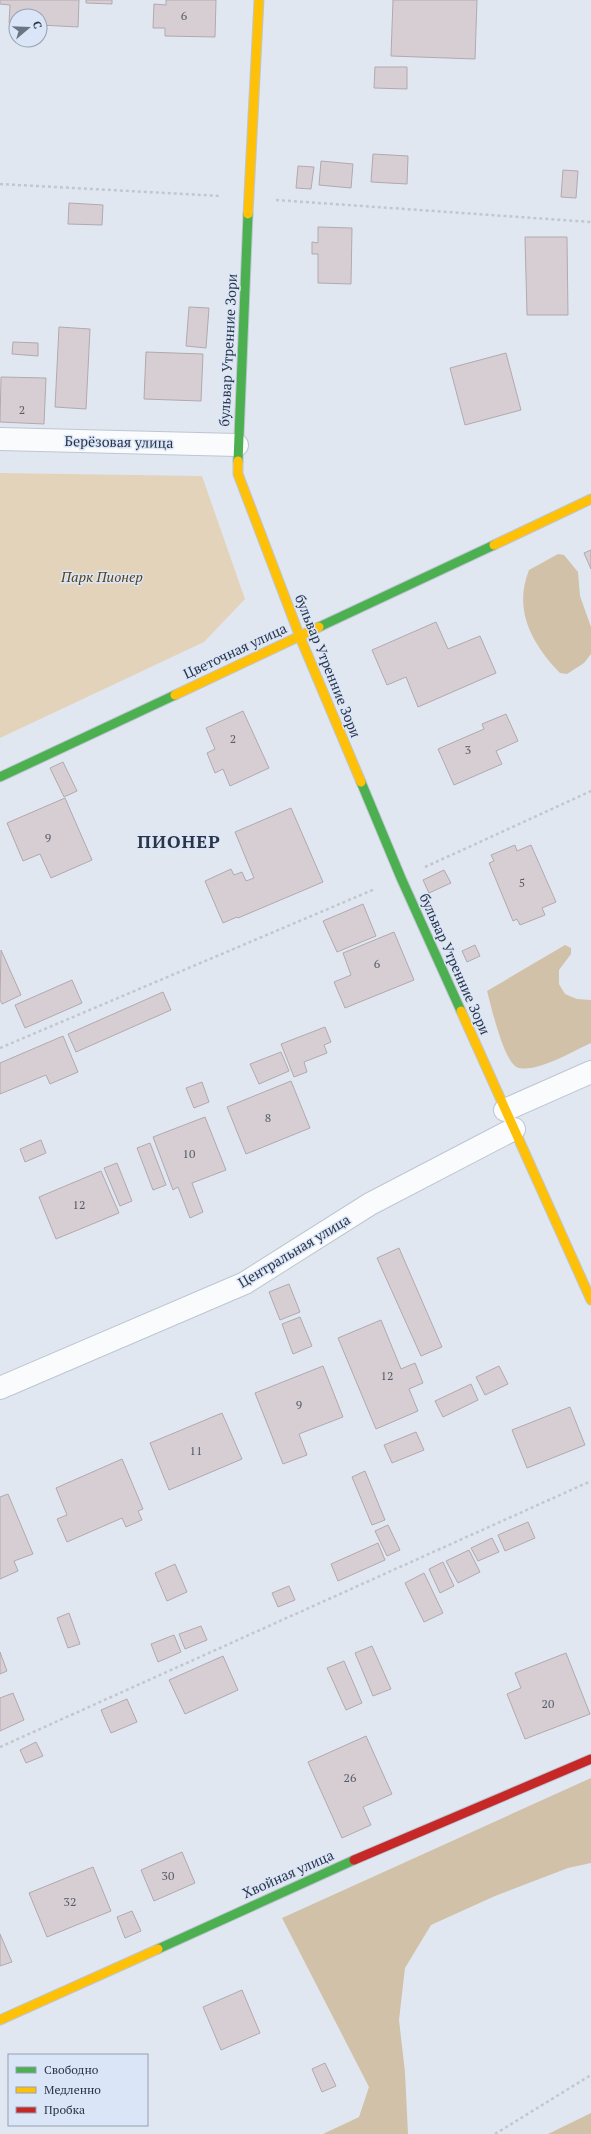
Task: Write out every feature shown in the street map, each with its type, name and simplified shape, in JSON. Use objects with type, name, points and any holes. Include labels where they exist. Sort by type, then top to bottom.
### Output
[{"type":"street","name":"бульвар Утренние Зори","points":[[260,0],[237,445],[238,474],[300,636],[401,878],[591,1300]]},
{"type":"street","name":"Берёзовая улица","points":[[0,439],[237,445]]},
{"type":"street","name":"Цветочная улица","points":[[0,777],[591,499]]},
{"type":"street","points":[[505,1110],[591,1072]]},
{"type":"street","name":"Центральная улица","points":[[0,1388],[245,1283],[370,1204],[514,1129]]},
{"type":"street","name":"Хвойная улица","points":[[0,2020],[347,1863],[591,1759]]},
{"type":"path","points":[[0,184],[250,198],[591,222]]},
{"type":"path","points":[[0,1048],[401,878],[591,790]]},
{"type":"path","points":[[0,1747],[591,1481]]},
{"type":"path","points":[[495,2134],[591,2075]]},
{"type":"green space","name":"Парк Пионер","points":[[0,473],[202,476],[245,599],[204,642],[0,738]]},
{"type":"shaded area","points":[[558,554],[564,555],[578,572],[580,596],[591,627],[591,654],[584,663],[567,674],[560,673],[541,650],[528,626],[524,613],[523,599],[529,570]]},
{"type":"shaded area","points":[[565,945],[571,948],[571,954],[559,970],[559,984],[565,994],[577,999],[591,1000],[591,1043],[546,1064],[536,1067],[519,1068],[513,1064],[503,1046],[487,991]]},
{"type":"shaded area","points":[[591,1778],[591,1863],[568,1868],[495,1896],[431,1925],[405,1968],[399,2020],[405,2072],[408,2134],[323,2134],[359,2117],[369,2087],[282,1918]]},
{"type":"shaded area","points":[[591,2113],[591,2134],[548,2134]]},
{"type":"building","points":[[0,0],[79,0],[78,27],[48,25],[48,8],[10,8],[10,5],[0,4]]},
{"type":"building","points":[[86,0],[112,0],[112,4],[86,3]]},
{"type":"building","points":[[166,0],[216,0],[215,37],[165,36],[165,28],[153,28],[154,4],[166,5]]},
{"type":"building","points":[[393,0],[477,0],[475,59],[391,56]]},
{"type":"building","points":[[375,67],[407,67],[407,89],[374,88]]},
{"type":"building","points":[[373,154],[408,156],[407,184],[371,182]]},
{"type":"building","points":[[321,161],[353,164],[351,188],[319,185]]},
{"type":"building","points":[[298,166],[314,167],[311,189],[296,188]]},
{"type":"building","points":[[563,170],[578,171],[576,198],[561,197]]},
{"type":"building","points":[[69,203],[103,205],[102,225],[68,224]]},
{"type":"building","points":[[318,227],[352,228],[351,284],[318,283],[318,254],[312,254],[312,242],[318,243]]},
{"type":"building","points":[[525,237],[567,237],[568,315],[527,315]]},
{"type":"building","points":[[189,307],[209,308],[206,348],[186,346]]},
{"type":"building","points":[[59,327],[90,329],[86,409],[55,407]]},
{"type":"building","points":[[13,342],[38,343],[38,356],[12,354]]},
{"type":"building","points":[[146,352],[203,354],[201,401],[144,399]]},
{"type":"building","points":[[506,353],[521,410],[465,425],[450,368]]},
{"type":"building","points":[[1,377],[46,378],[44,424],[0,422]]},
{"type":"building","points":[[591,550],[591,569],[584,553]]},
{"type":"building","points":[[436,622],[448,649],[480,636],[496,673],[418,707],[406,677],[387,685],[372,650]]},
{"type":"building","points":[[243,711],[269,768],[230,786],[223,769],[215,773],[207,753],[215,749],[206,728]]},
{"type":"building","points":[[506,714],[518,741],[496,751],[502,764],[454,785],[438,749],[484,729],[482,724]]},
{"type":"building","points":[[63,762],[77,791],[64,797],[50,768]]},
{"type":"building","points":[[65,798],[92,860],[51,878],[40,854],[23,861],[7,823]]},
{"type":"building","points":[[291,808],[323,882],[223,923],[205,881],[231,869],[234,875],[242,872],[246,881],[254,878],[235,832]]},
{"type":"building","points":[[515,845],[517,851],[531,845],[556,902],[542,908],[545,915],[520,925],[517,919],[513,921],[489,863],[494,861],[491,855]]},
{"type":"building","points":[[444,870],[451,883],[429,893],[423,880]]},
{"type":"building","points":[[363,904],[376,936],[337,952],[323,921]]},
{"type":"building","points":[[394,932],[414,980],[345,1008],[334,982],[351,975],[343,953]]},
{"type":"building","points":[[475,945],[480,956],[467,962],[462,951]]},
{"type":"building","points":[[1,950],[21,995],[2,1004],[0,1000]]},
{"type":"building","points":[[72,980],[82,1003],[25,1028],[15,1005]]},
{"type":"building","points":[[163,992],[171,1010],[76,1052],[68,1034]]},
{"type":"building","points":[[325,1027],[331,1042],[324,1045],[327,1053],[304,1062],[307,1072],[294,1077],[281,1044]]},
{"type":"building","points":[[63,1036],[78,1072],[50,1084],[46,1075],[0,1094],[0,1063]]},
{"type":"building","points":[[281,1052],[289,1071],[259,1084],[250,1064]]},
{"type":"building","points":[[291,1081],[310,1128],[246,1154],[227,1107]]},
{"type":"building","points":[[202,1082],[209,1102],[194,1108],[186,1088]]},
{"type":"building","points":[[205,1117],[226,1170],[192,1183],[203,1212],[190,1218],[178,1187],[173,1190],[153,1137]]},
{"type":"building","points":[[41,1140],[46,1153],[25,1162],[20,1149]]},
{"type":"building","points":[[150,1143],[166,1185],[153,1190],[137,1148]]},
{"type":"building","points":[[117,1163],[132,1201],[120,1206],[104,1168]]},
{"type":"building","points":[[101,1171],[119,1213],[56,1239],[39,1197]]},
{"type":"building","points":[[399,1248],[442,1347],[421,1356],[377,1258]]},
{"type":"building","points":[[289,1284],[300,1312],[280,1320],[269,1292]]},
{"type":"building","points":[[300,1317],[312,1346],[293,1354],[282,1324]]},
{"type":"building","points":[[381,1320],[401,1369],[415,1363],[423,1383],[409,1389],[418,1411],[376,1429],[338,1338]]},
{"type":"building","points":[[323,1366],[343,1417],[299,1434],[307,1455],[283,1464],[255,1393]]},
{"type":"building","points":[[499,1366],[508,1384],[485,1395],[476,1377]]},
{"type":"building","points":[[471,1384],[478,1400],[443,1417],[435,1401]]},
{"type":"building","points":[[570,1407],[585,1445],[527,1468],[512,1430]]},
{"type":"building","points":[[222,1413],[242,1459],[169,1490],[150,1443]]},
{"type":"building","points":[[416,1432],[424,1450],[392,1463],[384,1445]]},
{"type":"building","points":[[122,1459],[143,1509],[138,1511],[142,1520],[126,1527],[122,1518],[67,1542],[57,1519],[67,1515],[56,1488]]},
{"type":"building","points":[[365,1471],[385,1520],[372,1525],[352,1477]]},
{"type":"building","points":[[8,1494],[33,1554],[14,1561],[18,1571],[0,1579],[0,1497]]},
{"type":"building","points":[[528,1522],[535,1538],[505,1551],[498,1535]]},
{"type":"building","points":[[388,1525],[400,1550],[387,1556],[375,1531]]},
{"type":"building","points":[[492,1538],[499,1552],[478,1561],[471,1548]]},
{"type":"building","points":[[378,1543],[385,1560],[338,1581],[331,1564]]},
{"type":"building","points":[[469,1550],[480,1572],[458,1583],[446,1561]]},
{"type":"building","points":[[443,1562],[454,1586],[440,1593],[429,1569]]},
{"type":"building","points":[[175,1564],[187,1592],[167,1601],[155,1573]]},
{"type":"building","points":[[424,1573],[443,1613],[424,1622],[405,1583]]},
{"type":"building","points":[[289,1586],[295,1600],[278,1607],[272,1593]]},
{"type":"building","points":[[69,1613],[80,1644],[68,1648],[57,1618]]},
{"type":"building","points":[[201,1626],[207,1640],[185,1649],[179,1634]]},
{"type":"building","points":[[174,1635],[181,1652],[158,1662],[151,1644]]},
{"type":"building","points":[[372,1646],[391,1689],[373,1696],[355,1653]]},
{"type":"building","points":[[0,1652],[7,1671],[0,1674]]},
{"type":"building","points":[[566,1653],[590,1714],[525,1739],[507,1694],[521,1688],[515,1673]]},
{"type":"building","points":[[223,1656],[238,1690],[185,1714],[169,1680]]},
{"type":"building","points":[[344,1661],[362,1703],[346,1710],[327,1668]]},
{"type":"building","points":[[13,1693],[24,1720],[0,1731],[0,1698]]},
{"type":"building","points":[[127,1699],[137,1722],[111,1733],[101,1710]]},
{"type":"building","points":[[366,1736],[392,1794],[363,1807],[371,1825],[342,1838],[308,1762]]},
{"type":"building","points":[[36,1742],[43,1756],[26,1763],[20,1750]]},
{"type":"building","points":[[182,1852],[195,1883],[154,1901],[141,1870]]},
{"type":"building","points":[[93,1867],[111,1911],[47,1937],[29,1893]]},
{"type":"building","points":[[132,1911],[141,1931],[125,1938],[117,1917]]},
{"type":"building","points":[[0,1934],[12,1962],[0,1966]]},
{"type":"building","points":[[242,1990],[260,2033],[221,2050],[203,2007]]},
{"type":"building","points":[[325,2063],[336,2086],[322,2092],[312,2069]]},
{"type":"traffic: fast","points":[[238,461],[248,214]]},
{"type":"traffic: fast","points":[[319,627],[494,545]]},
{"type":"traffic: fast","points":[[0,777],[175,695]]},
{"type":"traffic: fast","points":[[361,782],[401,878],[461,1011]]},
{"type":"traffic: fast","points":[[158,1949],[354,1860]]},
{"type":"traffic: slow","points":[[248,214],[259,0]]},
{"type":"traffic: slow","points":[[238,461],[238,474],[300,637],[361,782]]},
{"type":"traffic: slow","points":[[494,545],[591,499]]},
{"type":"traffic: slow","points":[[175,695],[319,627]]},
{"type":"traffic: slow","points":[[461,1011],[591,1300]]},
{"type":"traffic: slow","points":[[0,2020],[158,1949]]},
{"type":"traffic: jam","points":[[354,1860],[591,1759]]},
{"type":"district","name":"ПИОНЕР","points":[[179,842]]}]
